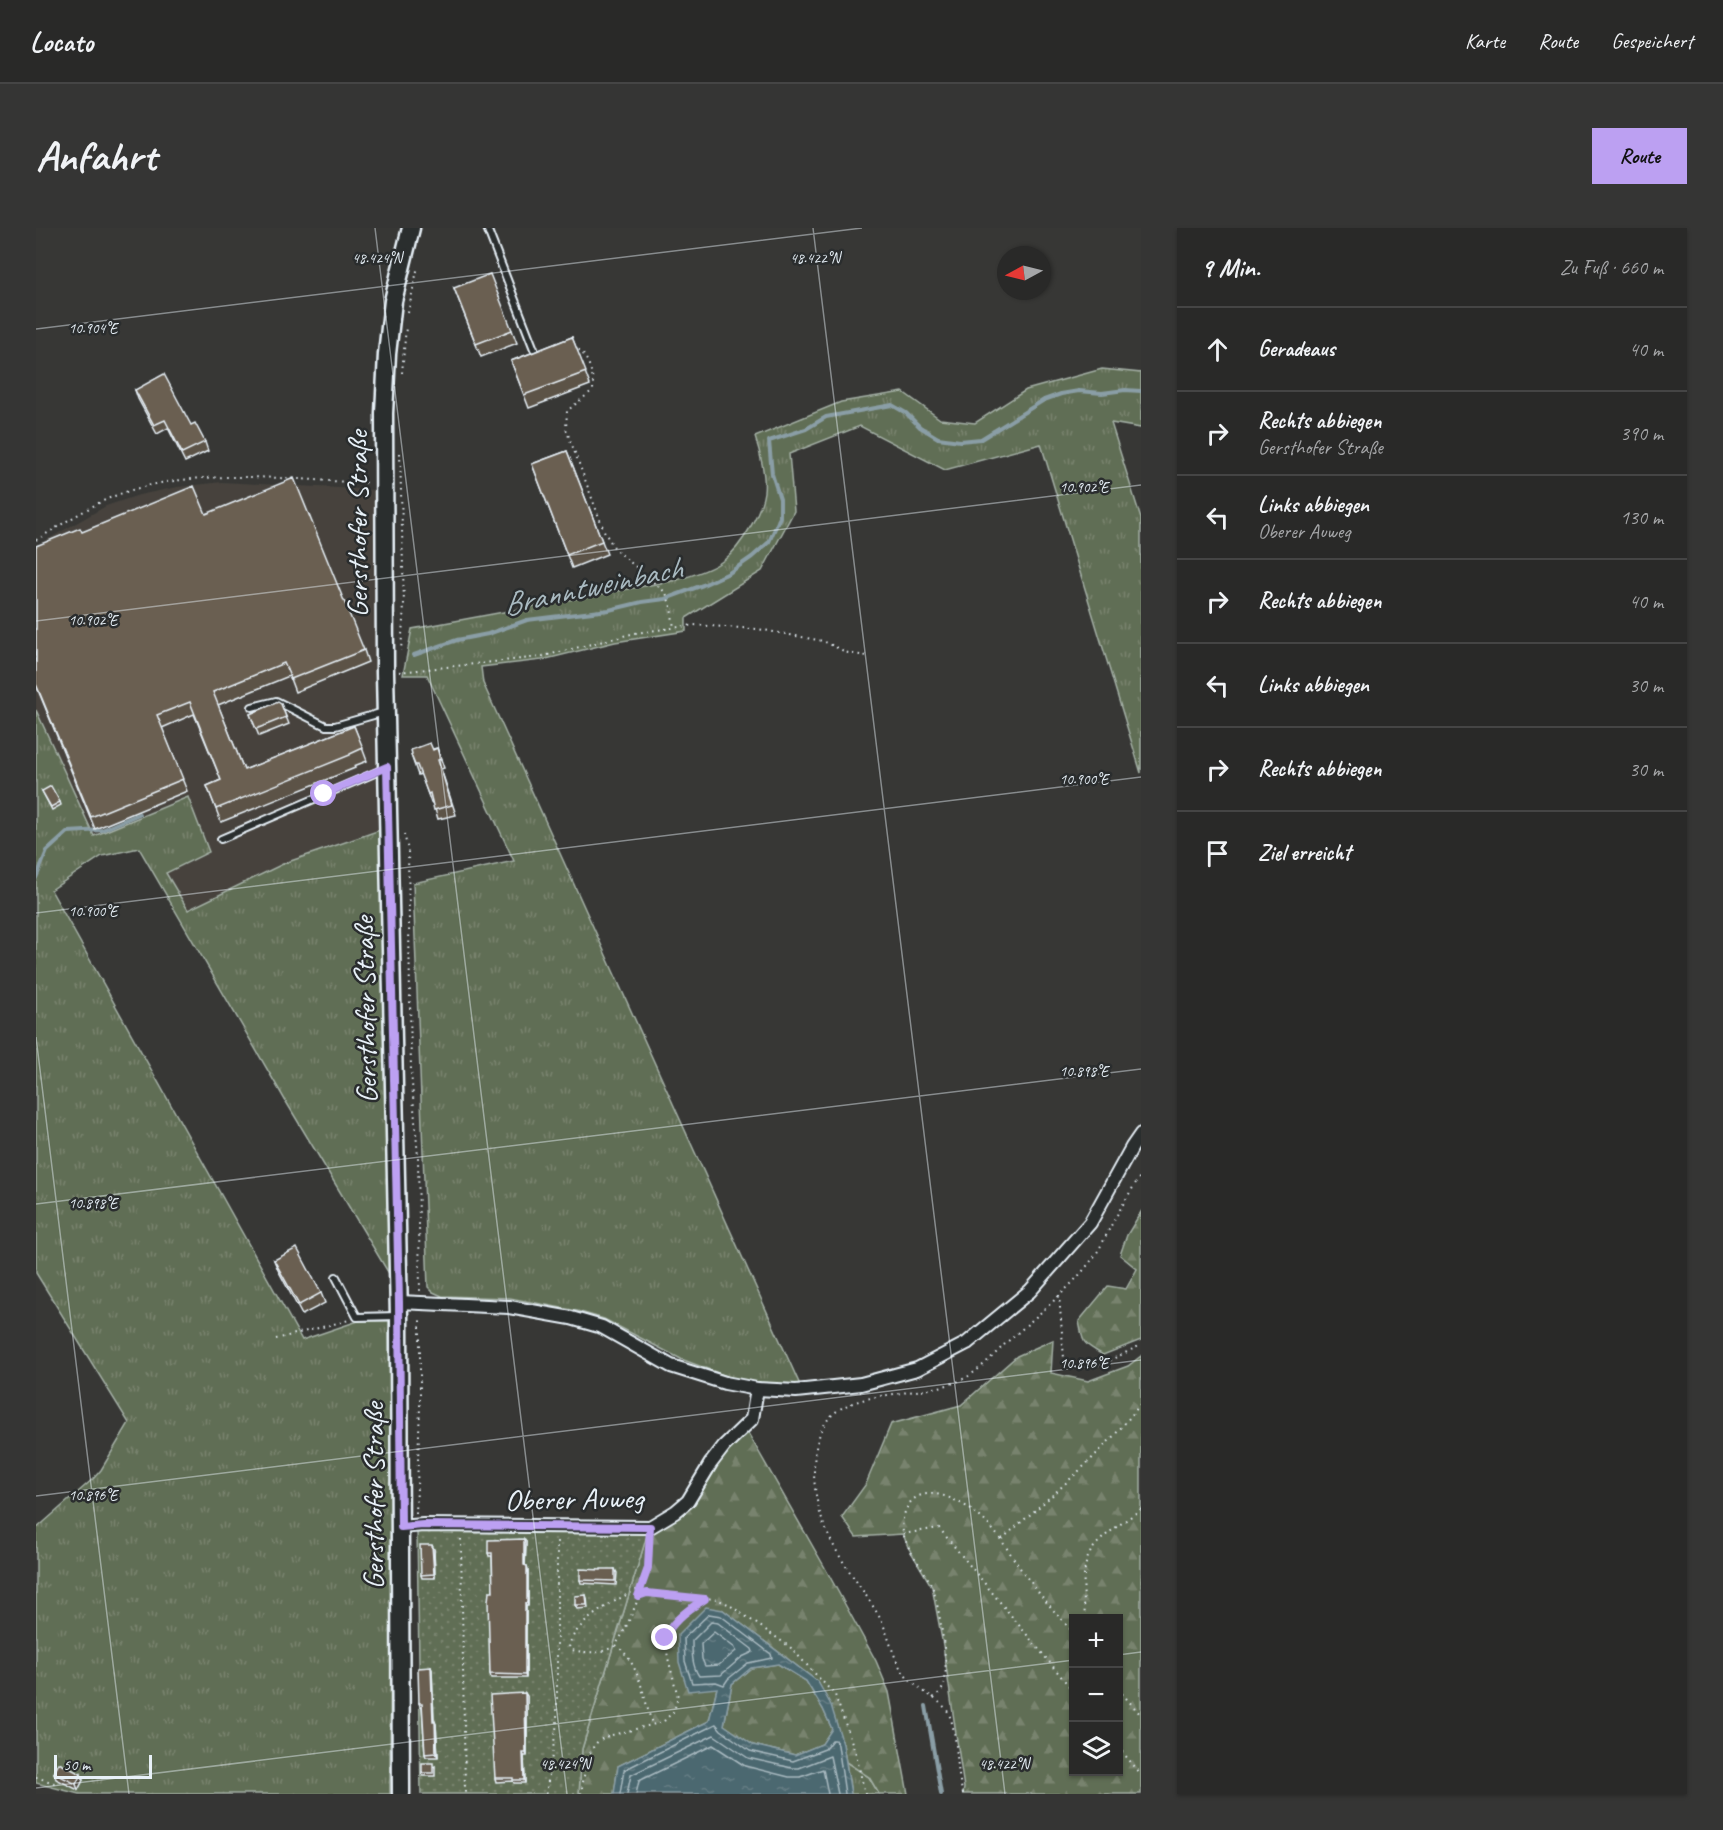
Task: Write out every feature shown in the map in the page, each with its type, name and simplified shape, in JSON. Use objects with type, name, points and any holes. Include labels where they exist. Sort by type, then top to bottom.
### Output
[{"type":"main road","name":"Gersthofer Straße","points":[[401,1794],[407,1526],[399,1309],[385,672],[384,413],[393,301],[411,228]]},
{"type":"street","points":[[399,1309],[420,1303],[509,1307],[571,1318],[602,1327],[671,1366],[725,1383],[757,1389],[796,1391],[861,1384],[917,1369],[967,1343],[1030,1291],[1090,1223],[1141,1134]]},
{"type":"street","name":"Oberer Auweg","points":[[407,1526],[650,1527],[688,1501],[711,1462],[752,1419],[757,1389]]},
{"type":"lane","points":[[487,228],[534,349]]},
{"type":"lane","points":[[252,707],[276,701],[326,726],[335,726],[386,712]]},
{"type":"lane","points":[[220,839],[387,767]]},
{"type":"lane","points":[[336,1277],[357,1317],[399,1309]]},
{"type":"path","points":[[407,315],[419,260]]},
{"type":"path","points":[[402,372],[406,326]]},
{"type":"path","points":[[573,345],[582,350],[594,378],[593,390],[567,411],[566,429],[605,533],[615,549],[666,592],[674,628]]},
{"type":"path","points":[[400,453],[404,604],[400,661]]},
{"type":"path","points":[[36,540],[104,501],[139,488],[176,482],[223,476],[384,484]]},
{"type":"path","points":[[385,672],[422,671],[540,657],[635,633],[694,625],[758,629],[823,641],[848,653],[867,656]]},
{"type":"path","points":[[404,832],[408,850],[411,1071],[417,1157],[420,1303],[417,1511],[407,1526]]},
{"type":"path","points":[[963,1794],[948,1712],[942,1704],[911,1683],[902,1671],[881,1620],[830,1539],[818,1502],[815,1451],[820,1434],[830,1418],[841,1408],[882,1396],[936,1389],[964,1379],[988,1360],[1059,1295],[1092,1260],[1141,1175]]},
{"type":"path","points":[[1059,1295],[1064,1358],[1070,1366],[1081,1369],[1099,1364],[1141,1345]]},
{"type":"path","points":[[276,1339],[357,1317]]},
{"type":"path","points":[[1001,1539],[1070,1481],[1114,1437],[1141,1403]]},
{"type":"path","points":[[933,1698],[941,1692],[945,1679],[945,1659],[932,1587],[908,1547],[903,1534],[903,1519],[907,1507],[915,1497],[928,1493],[942,1495],[958,1502],[986,1520],[1031,1584],[1069,1627]]},
{"type":"path","points":[[1085,1614],[1085,1568],[1088,1555],[1106,1536],[1141,1509]]},
{"type":"path","points":[[460,1526],[465,1794]]},
{"type":"path","points":[[546,1794],[557,1723],[556,1526]]},
{"type":"path","points":[[642,1587],[592,1616],[570,1640],[569,1646],[572,1650],[589,1653],[602,1652],[615,1645],[626,1628],[642,1587],[648,1568],[650,1527]]},
{"type":"path","points":[[903,1534],[939,1528],[1069,1686]]},
{"type":"path","points":[[638,1596],[647,1593],[714,1599],[728,1604],[790,1647],[835,1695],[856,1754],[865,1794]]},
{"type":"path","points":[[581,1794],[586,1764],[591,1750],[598,1741],[608,1736],[663,1722],[674,1711],[678,1697],[665,1638],[668,1630],[705,1599]]},
{"type":"path","points":[[615,1645],[622,1650],[636,1671],[652,1724]]},
{"type":"path","points":[[1123,1694],[1141,1715]]},
{"type":"path","points":[[1123,1752],[1141,1774]]},
{"type":"path","points":[[36,1777],[57,1784]]},
{"type":"shaded area","points":[[222,482],[376,490],[380,830],[285,863],[188,910],[166,873],[209,852],[94,837],[36,710],[36,546],[106,506],[139,495],[178,487]]},
{"type":"green space","points":[[1102,369],[1141,373],[1141,428],[1111,423],[1141,519],[1141,773],[1041,444],[945,470],[860,426],[789,454],[794,511],[762,571],[686,618],[686,631],[615,642],[542,660],[481,667],[483,683],[800,1385],[734,1379],[681,1359],[604,1319],[577,1311],[510,1298],[442,1296],[433,1292],[428,1287],[413,883],[514,861],[427,675],[403,675],[412,629],[677,580],[713,567],[724,560],[743,538],[755,519],[762,500],[763,472],[755,437],[841,402],[903,392],[940,419],[975,423],[1026,390]]},
{"type":"green space","points":[[36,710],[94,836],[188,797],[209,852],[166,873],[188,910],[285,863],[380,830],[391,1277],[139,848],[102,856],[51,890],[302,1340],[358,1321],[389,1321],[390,1794],[79,1794],[36,1783],[36,1529],[94,1478],[129,1423],[36,1273]]},
{"type":"green space","points":[[1141,1212],[1141,1340],[1103,1355],[1085,1343],[1079,1321],[1108,1286],[1126,1289],[1137,1269],[1120,1255],[1127,1235]]},
{"type":"green space","points":[[1053,1340],[1051,1373],[1088,1381],[1128,1366],[1141,1356],[1141,1794],[963,1794],[943,1645],[932,1587],[908,1547],[903,1534],[856,1537],[842,1517],[866,1484],[891,1424],[961,1405],[1017,1356]]},
{"type":"green space","points":[[748,1433],[876,1661],[889,1692],[908,1794],[879,1794],[869,1777],[846,1762],[843,1744],[818,1682],[723,1610],[717,1688],[709,1721],[618,1766],[614,1794],[579,1794],[582,1749],[649,1529],[659,1527],[730,1447]]},
{"type":"green space","points":[[649,1529],[582,1749],[579,1794],[421,1794],[417,1530]]},
{"type":"green space","points":[[778,1664],[806,1681],[832,1729],[822,1744],[795,1755],[753,1745],[724,1725],[732,1684],[751,1668]]},
{"type":"green space","points":[[846,1762],[869,1777],[879,1794],[851,1794]]},
{"type":"water","points":[[706,1607],[723,1610],[818,1682],[831,1705],[843,1744],[851,1794],[614,1794],[618,1766],[709,1721],[717,1688],[688,1691],[679,1662],[678,1635]],"holes":[[[778,1664],[806,1681],[832,1729],[822,1744],[795,1755],[753,1745],[724,1725],[732,1684],[751,1668]]]},
{"type":"building","points":[[490,274],[512,330],[476,344],[454,288]]},
{"type":"building","points":[[572,337],[586,372],[524,395],[511,361]]},
{"type":"building","points":[[164,374],[191,425],[195,423],[205,442],[182,453],[165,420],[154,425],[135,390]]},
{"type":"building","points":[[567,451],[602,541],[567,555],[532,464]]},
{"type":"building","points":[[294,478],[364,650],[291,679],[284,663],[213,692],[244,770],[354,726],[363,748],[216,809],[207,786],[221,780],[190,702],[157,715],[183,779],[91,817],[36,684],[36,546],[80,528],[82,532],[194,486],[206,514]]},
{"type":"building","points":[[278,702],[286,717],[256,729],[250,714]]},
{"type":"building","points":[[430,743],[433,750],[437,748],[441,759],[438,760],[452,805],[434,810],[430,793],[428,794],[411,755],[411,750]]},
{"type":"building","points":[[51,786],[60,802],[51,807],[42,791]]},
{"type":"building","points":[[297,1248],[321,1293],[299,1305],[274,1260]]},
{"type":"building","points":[[524,1539],[524,1565],[527,1566],[525,1675],[490,1674],[488,1601],[489,1592],[493,1592],[492,1553],[488,1553],[488,1540]]},
{"type":"building","points":[[420,1545],[432,1545],[434,1574],[421,1575]]},
{"type":"building","points":[[580,1569],[615,1569],[615,1581],[580,1580]]},
{"type":"building","points":[[586,1595],[587,1605],[575,1605],[575,1596]]},
{"type":"building","points":[[431,1667],[436,1753],[425,1754],[422,1703],[419,1703],[418,1668]]},
{"type":"building","points":[[525,1693],[524,1780],[495,1778],[490,1695]]},
{"type":"building","points":[[59,1763],[81,1774],[76,1784],[54,1773]]},
{"type":"building","points":[[422,1763],[433,1763],[433,1773],[422,1773]]},
{"type":"waterway","name":"Branntweinbach","points":[[414,655],[457,640],[488,634],[527,620],[609,610],[665,599],[729,573],[769,542],[780,517],[780,499],[772,474],[769,441],[806,429],[826,417],[892,405],[938,438],[960,441],[981,439],[1044,400],[1061,394],[1079,391],[1102,393],[1125,390],[1141,391]]},
{"type":"waterway","name":"Branntweinbach","points":[[36,878],[47,851],[68,832],[102,830],[139,814]]},
{"type":"waterway","points":[[926,1706],[941,1794]]},
{"type":"route","points":[[324,794],[387,767],[399,1302],[401,1527],[423,1525],[650,1527],[648,1568],[638,1596],[647,1593],[705,1599],[668,1630],[665,1638]]}]
